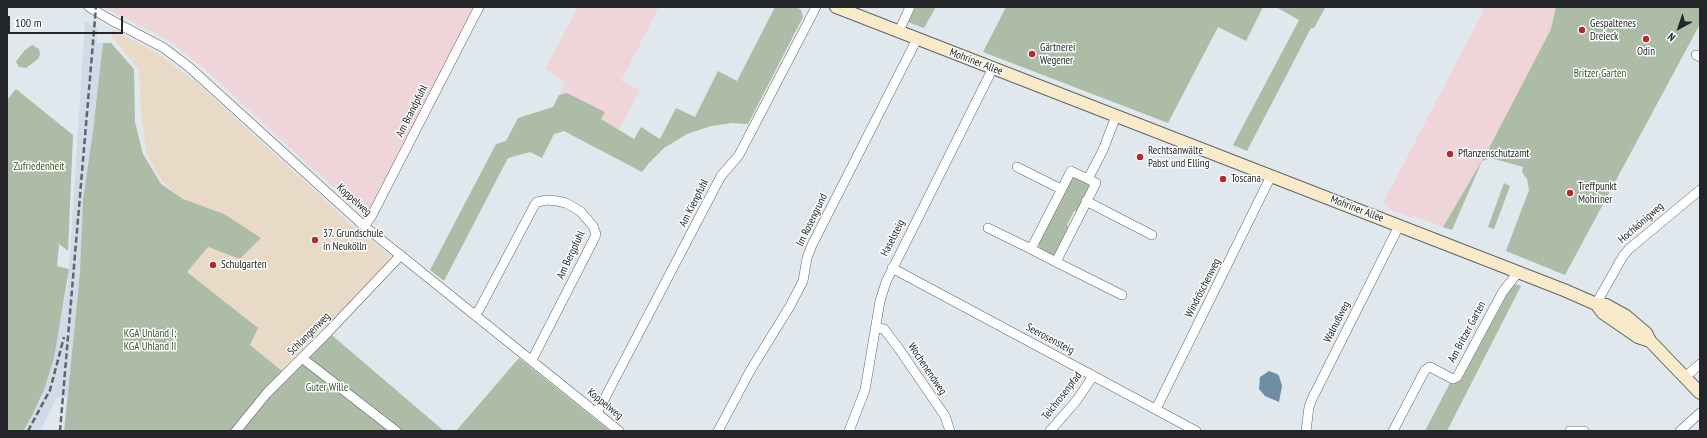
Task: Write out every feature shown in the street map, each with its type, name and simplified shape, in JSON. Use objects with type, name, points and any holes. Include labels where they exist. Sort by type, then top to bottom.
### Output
[{"type":"main road","name":"Mohriner Allee","points":[[836,7],[1518,272],[1596,304],[1606,305],[1626,316],[1646,332],[1650,341],[1700,393]]},
{"type":"street","name":"Koppelweg","points":[[90,7],[164,48],[189,67],[364,226],[620,431]]},
{"type":"street","name":"Am Brandpfuhl","points":[[364,226],[371,217],[479,7]]},
{"type":"street","name":"Am Kienpfuhl","points":[[597,413],[721,176],[739,155],[816,7]]},
{"type":"street","points":[[899,31],[910,7]]},
{"type":"street","name":"Im Rosengrund","points":[[718,431],[750,371],[790,306],[803,281],[807,258],[812,245],[917,39]]},
{"type":"street","name":"Haselsteig","points":[[849,431],[865,390],[877,328],[880,301],[886,282],[993,68]]},
{"type":"street","points":[[1088,179],[1103,150],[1116,116]]},
{"type":"street","points":[[1017,167],[1061,189]]},
{"type":"street","points":[[1031,249],[1071,171],[1088,179],[1096,184],[1056,262]]},
{"type":"street","name":"Windröschenweg","points":[[1156,409],[1266,189],[1271,176]]},
{"type":"street","name":"Hochkönigweg","points":[[1596,304],[1623,256],[1629,249],[1700,190]]},
{"type":"street","name":"Am Bergpfuhl","points":[[475,315],[537,202],[547,200],[557,201],[580,212],[593,226],[596,234],[532,360]]},
{"type":"street","points":[[1086,201],[1152,235]]},
{"type":"street","name":"Walnußweg","points":[[1306,431],[1309,407],[1312,399],[1399,226]]},
{"type":"street","points":[[988,228],[1122,295]]},
{"type":"street","name":"Schlangenweg","points":[[236,431],[267,393],[401,255]]},
{"type":"street","name":"Seerosensteig","points":[[892,268],[1196,431]]},
{"type":"street","name":"Am Britzer Garten","points":[[1393,431],[1424,370],[1430,367],[1453,379],[1457,377],[1504,290],[1518,272]]},
{"type":"street","points":[[930,284],[996,317]]},
{"type":"street","name":"Wochenendweg","points":[[877,328],[884,330],[897,346],[945,416],[950,431]]},
{"type":"street","points":[[302,358],[396,431]]},
{"type":"street","points":[[1685,377],[1700,364]]},
{"type":"street","name":"Teichrosenpfad","points":[[1050,431],[1077,400],[1093,376]]},
{"type":"street","points":[[1680,431],[1700,413]]},
{"type":"street","points":[[1570,431],[1584,431]]},
{"type":"shaded area","points":[[103,7],[476,7],[368,216],[314,170],[206,70],[165,38]]},
{"type":"shaded area","points":[[578,7],[659,7],[621,81],[640,90],[619,130],[601,119],[604,113],[567,93],[559,95],[566,82],[545,69]]},
{"type":"shaded area","name":"Pflanzenschutzamt","points":[[1479,7],[1556,7],[1551,29],[1487,152],[1443,227],[1414,216],[1413,218],[1389,209],[1390,206],[1383,203],[1484,10]]},
{"type":"shaded area","points":[[85,21],[98,29],[97,42],[103,43],[93,131],[83,200],[80,272],[67,398],[57,397],[40,431],[23,431],[39,403],[50,372],[67,288]]},
{"type":"shaded area","name":"37. Grundschule in Neukölln","points":[[111,30],[157,53],[197,83],[352,225],[391,257],[383,268],[282,371],[250,345],[187,272],[208,247],[240,259],[261,238],[228,217],[179,197],[161,180],[146,152],[141,112],[139,70],[112,37]]},
{"type":"green space","points":[[775,7],[796,7],[801,10],[803,17],[748,124],[732,123],[711,126],[687,134],[664,148],[642,172],[564,131],[554,134],[542,158],[530,152],[508,158],[444,281],[430,270],[496,144],[506,141],[518,118],[553,107],[559,95],[567,93],[605,112],[601,119],[634,139],[641,127],[660,139],[676,108],[695,117],[718,71],[737,81]]},
{"type":"green space","points":[[916,7],[936,7],[924,28],[908,22]]},
{"type":"green space","points":[[1006,7],[1263,7],[1246,41],[1218,27],[1168,123],[983,52]]},
{"type":"green space","points":[[1276,7],[1325,8],[1314,28],[1311,28],[1247,151],[1233,145],[1299,20]]},
{"type":"green space","name":"Britzer Garten","points":[[1556,7],[1700,7],[1700,24],[1565,275],[1506,251],[1529,190],[1527,179],[1522,172],[1523,167],[1491,158],[1482,161],[1452,230],[1443,227],[1487,152],[1551,29]]},
{"type":"green space","name":"KGA Unland I; KGA Uhland II","points":[[103,43],[111,43],[134,69],[135,122],[143,154],[161,184],[183,199],[224,214],[261,238],[240,259],[208,247],[187,272],[258,328],[250,345],[282,371],[327,331],[444,431],[64,431],[80,272],[83,200],[93,131]]},
{"type":"green space","points":[[32,45],[39,49],[40,55],[38,59],[26,68],[19,67],[16,62],[17,60],[25,50]]},
{"type":"green space","name":"Zufriedenheit","points":[[16,89],[73,135],[68,251],[59,244],[57,266],[69,269],[54,358],[44,390],[23,431],[7,431],[7,100]]},
{"type":"green space","points":[[1076,177],[1088,183],[1089,189],[1078,211],[1074,211],[1067,225],[1069,229],[1056,254],[1052,255],[1041,249],[1038,245],[1071,179]]},
{"type":"green space","points":[[1504,183],[1510,186],[1494,229],[1488,227]]},
{"type":"green space","points":[[1511,283],[1521,286],[1447,431],[1425,431],[1451,381]]},
{"type":"green space","points":[[519,358],[610,431],[456,431]]},
{"type":"water","points":[[1269,371],[1279,376],[1282,386],[1279,402],[1265,396],[1259,389],[1260,377]]},
{"type":"railway","points":[[60,431],[96,7]]},
{"type":"railway","points":[[28,431],[50,390],[64,337]]},
{"type":"place","name":"Gespaltenes Dreieck","points":[[1582,30]]},
{"type":"place","name":"Odin","points":[[1646,39]]},
{"type":"place","name":"Gärtnerei Wegener","points":[[1032,54]]},
{"type":"place","name":"Pflanzenschutzamt","points":[[1450,154]]},
{"type":"place","name":"Rechtsanwälte Pabst und Elling","points":[[1140,157]]},
{"type":"place","name":"Toscana","points":[[1223,179]]},
{"type":"place","name":"Treffpunkt Mohriner","points":[[1570,193]]},
{"type":"place","name":"37. Grundschule in Neukölln","points":[[315,240]]},
{"type":"place","name":"Schulgarten","points":[[213,265]]},
{"type":"park label","name":"Guter Wille","points":[[327,388]]}]
